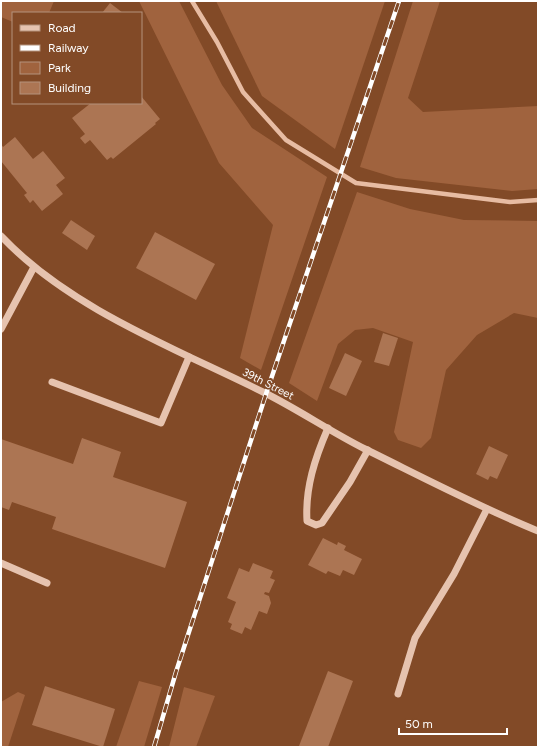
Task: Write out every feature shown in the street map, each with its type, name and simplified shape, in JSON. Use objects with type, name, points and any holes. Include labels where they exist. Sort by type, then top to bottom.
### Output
[{"type":"street","name":"39th Street","points":[[1,236],[21,258],[64,289],[124,324],[266,394],[368,450],[487,509],[538,531]]},
{"type":"street","points":[[1,330],[34,267]]},
{"type":"street","points":[[52,382],[161,423],[189,357]]},
{"type":"street","points":[[328,428],[316,456],[310,479],[306,505],[307,521],[316,526],[322,523],[350,482],[368,450]]},
{"type":"street","points":[[398,694],[415,638],[454,574],[487,509]]},
{"type":"street","points":[[1,563],[47,583]]},
{"type":"green space","points":[[1,1],[54,1],[49,12],[12,12],[12,22],[1,17]]},
{"type":"green space","points":[[139,1],[179,1],[222,85],[252,128],[327,177],[261,370],[240,358],[273,225],[219,163]]},
{"type":"green space","points":[[216,1],[385,1],[335,149],[262,96]]},
{"type":"green space","points":[[413,1],[440,1],[408,98],[423,112],[538,106],[538,189],[512,191],[396,178],[360,167]]},
{"type":"green space","points":[[357,192],[410,209],[464,220],[538,221],[538,318],[514,313],[477,335],[446,370],[431,438],[421,448],[398,440],[394,432],[413,342],[373,328],[355,330],[338,344],[317,401],[289,383]]},
{"type":"green space","points":[[139,681],[162,687],[144,747],[116,747]]},
{"type":"green space","points":[[184,687],[215,696],[196,747],[169,747]]},
{"type":"green space","points":[[18,692],[25,695],[8,747],[1,747],[1,702]]},
{"type":"building","points":[[110,3],[122,12],[103,12]]},
{"type":"building","points":[[142,97],[160,119],[155,123],[156,124],[113,159],[111,157],[107,160],[90,140],[85,144],[80,138],[85,134],[72,118],[90,104],[142,104]]},
{"type":"building","points":[[15,137],[33,159],[43,151],[65,178],[56,185],[63,194],[42,211],[33,200],[30,203],[24,195],[27,193],[1,161],[1,144],[3,147]]},
{"type":"building","points":[[71,220],[95,236],[87,250],[62,233]]},
{"type":"building","points":[[155,232],[215,264],[196,300],[136,268]]},
{"type":"building","points":[[383,333],[398,338],[389,366],[374,362]]},
{"type":"building","points":[[345,353],[362,361],[346,396],[329,388]]},
{"type":"building","points":[[82,438],[121,452],[113,477],[187,502],[165,568],[52,529],[56,517],[12,502],[9,510],[1,507],[1,439],[73,464]]},
{"type":"building","points":[[489,446],[508,455],[497,479],[490,476],[488,480],[476,474]]},
{"type":"building","points":[[323,538],[337,545],[338,542],[346,546],[344,550],[362,559],[354,575],[343,570],[340,576],[328,571],[326,574],[308,565]]},
{"type":"building","points":[[253,563],[273,571],[270,578],[275,580],[269,593],[265,592],[264,594],[269,596],[271,603],[267,614],[259,611],[251,630],[245,627],[242,634],[230,629],[232,624],[228,622],[236,602],[227,598],[239,568],[249,572]]},
{"type":"building","points":[[328,671],[353,681],[328,747],[301,747],[299,746]]},
{"type":"building","points":[[45,686],[115,709],[103,747],[32,725]]},
{"type":"waterway","points":[[192,1],[217,42],[243,92],[286,140],[356,183],[510,202],[538,200]]},
{"type":"railway","points":[[154,747],[176,672],[266,394],[399,1]]}]
